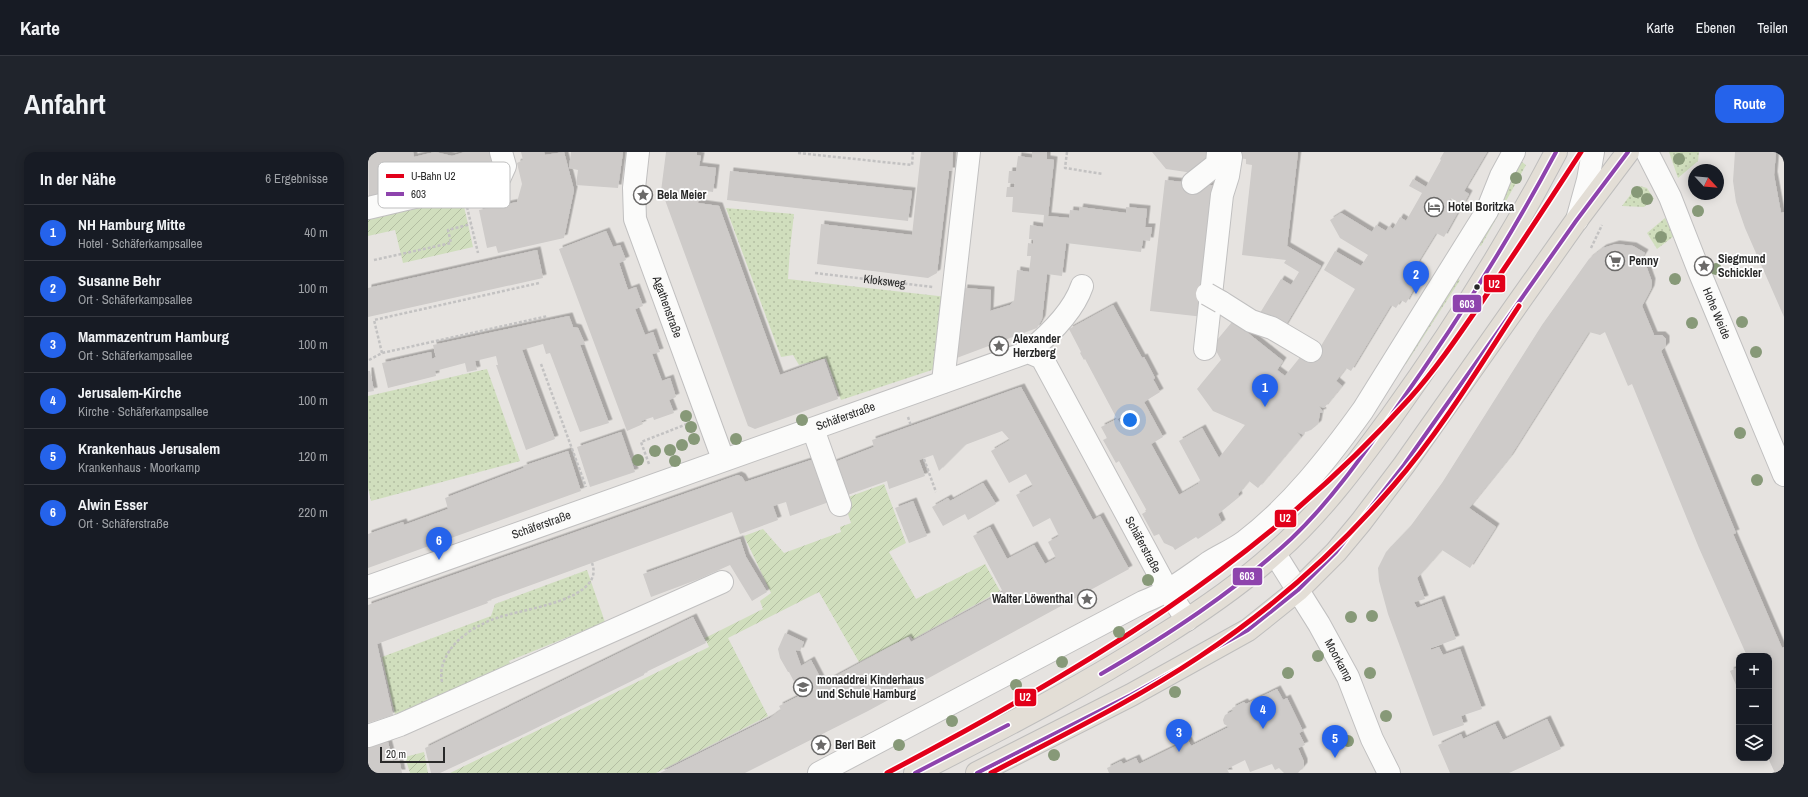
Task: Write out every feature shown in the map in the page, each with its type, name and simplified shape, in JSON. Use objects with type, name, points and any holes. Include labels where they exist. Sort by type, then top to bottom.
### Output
[{"type":"main road","points":[[915,773],[1056,700],[1113,667],[1187,620],[1221,596],[1275,554],[1317,511],[1344,478],[1425,368],[1478,289],[1556,152]]},
{"type":"main road","points":[[977,773],[1132,695],[1248,630],[1298,590],[1336,552],[1361,522],[1408,459],[1576,221],[1628,152]]},
{"type":"street","points":[[501,152],[504,162]]},
{"type":"street","name":"Agathenstraße","points":[[638,152],[634,188],[635,219],[723,458]]},
{"type":"street","points":[[943,382],[969,152]]},
{"type":"street","points":[[819,773],[1143,602],[1168,591],[1254,534],[1305,483],[1344,437],[1375,392],[1487,212],[1501,176],[1514,152]]},
{"type":"street","points":[[1576,221],[1588,180],[1593,152]]},
{"type":"street","name":"Hohe Weide","points":[[1647,152],[1670,197],[1699,271],[1784,475]]},
{"type":"street","points":[[1193,183],[1217,164],[1224,155]]},
{"type":"street","points":[[1205,350],[1222,195],[1228,176],[1224,155]]},
{"type":"street","points":[[368,208],[378,206]]},
{"type":"street","points":[[1028,352],[1043,340],[1064,317],[1079,296],[1082,286]]},
{"type":"street","points":[[1214,298],[1251,321],[1272,328],[1311,351]]},
{"type":"street","name":"Schäferstraße","points":[[368,587],[723,458],[813,429],[1028,352],[1042,358],[1168,591],[1187,620]]},
{"type":"street","points":[[813,429],[840,506]]},
{"type":"street","name":"Moorkamp","points":[[1275,554],[1326,636],[1348,677],[1372,739],[1389,773]]},
{"type":"street","points":[[368,736],[400,725],[722,582]]},
{"type":"path","points":[[798,153],[912,165],[913,152]]},
{"type":"path","points":[[1067,152],[1066,168],[1103,174]]},
{"type":"path","points":[[468,212],[478,253]]},
{"type":"path","points":[[374,260],[451,243],[448,230],[471,224]]},
{"type":"path","name":"Kloksweg","points":[[815,273],[953,290]]},
{"type":"path","points":[[382,353],[374,320],[539,283]]},
{"type":"path","points":[[369,360],[382,353],[548,316]]},
{"type":"path","points":[[541,364],[587,489]]},
{"type":"path","points":[[907,414],[911,426]]},
{"type":"path","points":[[651,468],[641,442],[688,423]]},
{"type":"path","points":[[924,459],[936,492]]},
{"type":"path","points":[[449,703],[441,679],[442,664],[451,647],[473,629],[498,617],[552,604],[570,597],[584,588],[592,579],[595,569],[592,563]]},
{"type":"green space","points":[[1669,152],[1699,152],[1698,161],[1694,164],[1688,164],[1688,170],[1678,178]]},
{"type":"green space","points":[[1518,159],[1526,165],[1481,246],[1476,243]]},
{"type":"green space","points":[[1640,186],[1647,188],[1654,199],[1644,207],[1622,206],[1634,190]]},
{"type":"green space","points":[[395,208],[464,208],[473,247],[403,263],[395,230],[368,236],[368,214]]},
{"type":"green space","points":[[726,208],[794,214],[788,279],[947,297],[941,367],[841,400],[826,358],[799,365],[793,355],[781,357]]},
{"type":"green space","points":[[1665,218],[1674,236],[1657,249],[1647,233]]},
{"type":"green space","points":[[1455,277],[1460,280],[1406,364],[1402,361]]},
{"type":"green space","points":[[487,369],[520,461],[371,501],[368,488],[368,396]]},
{"type":"green space","points":[[884,484],[906,543],[889,552],[916,599],[985,564],[1000,591],[913,639],[910,636],[859,662],[819,592],[728,638],[768,716],[656,773],[450,773],[709,647],[705,638],[763,609],[760,601],[771,593],[744,536],[763,529],[784,553],[841,532],[840,527],[851,523],[843,499]]},
{"type":"green space","points":[[587,570],[605,622],[509,661],[512,671],[395,714],[382,657],[491,616],[495,604]]},
{"type":"green space","points":[[424,752],[428,773],[410,773],[405,757]]},
{"type":"building","points":[[368,152],[413,152],[414,157],[435,152],[452,156],[465,152],[491,152],[494,162],[378,162],[378,195],[369,197]]},
{"type":"building","points":[[521,152],[544,152],[545,155],[564,152],[574,190],[564,238],[498,253],[496,246],[487,248],[479,210],[488,208],[510,208],[510,203],[517,202],[522,184],[517,163],[523,160]]},
{"type":"building","points":[[571,152],[623,152],[618,188],[576,185],[578,170],[569,168]]},
{"type":"building","points":[[666,152],[697,152],[697,155],[701,156],[699,166],[716,168],[713,192],[699,190],[698,203],[719,206],[780,375],[824,359],[838,399],[755,429],[748,426],[665,200],[660,199]]},
{"type":"building","points":[[921,152],[953,152],[952,171],[949,171],[937,273],[928,278],[817,264],[821,224],[912,235]]},
{"type":"building","points":[[1032,152],[1047,152],[1047,159],[1054,160],[1048,216],[1069,218],[1070,210],[1079,211],[1080,207],[1126,213],[1126,207],[1147,209],[1145,227],[1152,227],[1150,241],[1143,240],[1141,252],[1066,243],[1062,276],[1047,274],[1042,319],[1037,328],[954,359],[964,288],[991,290],[990,311],[1010,305],[1014,301],[1017,270],[1029,272],[1031,256],[1027,256],[1028,243],[1033,244],[1033,239],[1029,239],[1030,225],[1043,227],[1044,215],[1012,212],[1013,197],[1006,197],[1007,187],[1014,187],[1015,183],[1008,183],[1009,171],[1016,171],[1018,156],[1032,158]]},
{"type":"building","points":[[1152,152],[1212,152],[1211,163],[1193,173],[1166,169]]},
{"type":"building","points":[[1227,152],[1298,152],[1287,246],[1321,266],[1284,328],[1260,313],[1281,279],[1291,285],[1299,272],[1284,263],[1286,260],[1242,255],[1252,165],[1246,164],[1246,159],[1226,157]]},
{"type":"building","points":[[1444,152],[1487,152],[1464,191],[1469,194],[1463,205],[1451,198],[1447,203],[1459,210],[1444,237],[1436,233],[1417,264],[1421,267],[1416,276],[1420,278],[1406,303],[1401,300],[1396,308],[1391,305],[1351,371],[1346,368],[1336,381],[1342,386],[1324,408],[1319,406],[1323,412],[1320,413],[1318,424],[1311,430],[1305,432],[1304,435],[1297,432],[1301,437],[1258,488],[1249,481],[1238,494],[1239,497],[1218,514],[1222,523],[1198,539],[1196,537],[1175,550],[1173,547],[1164,543],[1159,534],[1154,536],[1142,514],[1147,511],[1119,461],[1116,463],[1103,440],[1107,438],[1101,427],[1117,419],[1085,359],[1084,360],[1080,353],[1081,352],[1069,329],[1113,305],[1142,358],[1144,357],[1155,378],[1153,379],[1160,392],[1144,402],[1163,437],[1151,444],[1179,495],[1198,484],[1200,480],[1179,441],[1202,428],[1219,458],[1245,425],[1213,411],[1197,389],[1221,360],[1213,345],[1233,321],[1283,361],[1277,370],[1285,376],[1302,355],[1318,351],[1355,289],[1324,270],[1335,251],[1361,266],[1368,255],[1340,238],[1330,220],[1341,213],[1372,232],[1376,225],[1386,231],[1389,226],[1393,229],[1400,217],[1406,221],[1422,193],[1409,186],[1413,179],[1426,187]],"holes":[[[1131,411],[1134,416],[1120,423],[1117,419]]]},
{"type":"building","points":[[1735,152],[1776,152],[1774,175],[1781,213],[1784,212],[1784,317],[1745,228],[1736,202],[1733,181]]},
{"type":"building","points":[[730,171],[912,191],[908,221],[727,200]]},
{"type":"building","points":[[1165,180],[1219,186],[1204,317],[1150,311]]},
{"type":"building","points":[[606,231],[613,247],[620,245],[626,260],[619,263],[628,290],[636,287],[643,306],[635,309],[645,335],[653,332],[660,352],[652,354],[662,381],[670,378],[676,397],[669,400],[674,413],[654,420],[653,417],[641,421],[643,424],[627,431],[559,249]]},
{"type":"building","points":[[1616,244],[1633,246],[1645,253],[1640,261],[1647,268],[1652,282],[1651,289],[1642,306],[1654,335],[1662,335],[1666,339],[1666,346],[1661,351],[1736,533],[1733,534],[1782,648],[1784,647],[1784,773],[1775,773],[1769,761],[1772,761],[1772,653],[1746,653],[1699,548],[1632,384],[1628,386],[1605,332],[1600,335],[1589,332],[1510,457],[1469,508],[1496,527],[1470,568],[1442,550],[1417,578],[1425,599],[1414,602],[1417,608],[1441,599],[1456,639],[1431,648],[1431,650],[1439,647],[1443,655],[1460,649],[1482,709],[1461,716],[1464,725],[1433,736],[1388,614],[1379,581],[1378,568],[1386,552],[1410,527],[1442,483],[1542,325],[1589,259],[1603,248]]},
{"type":"building","points":[[537,250],[543,278],[368,317],[368,288]]},
{"type":"building","points":[[569,316],[573,327],[578,328],[585,344],[580,345],[609,423],[580,432],[550,353],[546,354],[543,344],[522,350],[555,439],[526,450],[496,365],[498,365],[496,356],[475,361],[477,370],[467,372],[465,363],[435,371],[436,376],[388,388],[382,363],[431,352],[432,359],[436,357],[433,345]]},
{"type":"building","points":[[368,371],[370,371],[374,391],[368,392]]},
{"type":"building","points":[[1021,387],[1093,520],[1100,516],[1129,569],[868,711],[745,773],[660,773],[770,718],[781,710],[779,706],[801,695],[780,658],[778,649],[785,633],[804,642],[800,651],[796,650],[801,666],[811,660],[823,683],[908,637],[911,642],[1003,592],[973,536],[990,527],[1007,559],[1034,545],[1045,564],[1056,558],[1048,542],[1059,536],[1050,518],[1033,527],[1016,495],[1033,486],[1026,474],[1009,483],[991,451],[1010,440],[1002,431],[965,445],[939,471],[933,455],[919,460],[925,476],[889,489],[887,481],[842,497],[830,464],[874,447],[872,440]]},
{"type":"building","points":[[621,432],[635,472],[590,487],[577,447]]},
{"type":"building","points":[[568,451],[581,491],[368,568],[368,534],[403,522],[404,525],[448,509],[445,498],[524,468],[523,466]]},
{"type":"building","points":[[814,459],[829,502],[790,516],[786,502],[773,506],[778,520],[740,534],[732,512],[487,601],[488,603],[377,644],[393,715],[368,723],[368,605],[738,475],[742,477],[745,482]]},
{"type":"building","points":[[983,483],[996,504],[968,520],[965,514],[943,526],[932,507],[948,498],[950,501]]},
{"type":"building","points":[[913,501],[927,536],[909,543],[895,508]]},
{"type":"building","points":[[740,539],[746,557],[767,592],[752,601],[730,565],[699,579],[651,597],[643,574]]},
{"type":"building","points":[[693,617],[706,643],[520,736],[440,773],[431,773],[425,748]]},
{"type":"building","points":[[1736,668],[1736,685],[1730,671]]},
{"type":"building","points":[[1277,689],[1283,700],[1287,698],[1303,731],[1299,733],[1305,745],[1298,748],[1304,762],[1304,766],[1298,773],[1284,773],[1279,768],[1275,770],[1272,764],[1250,772],[1245,760],[1227,769],[1229,773],[1109,773],[1107,768],[1121,761],[1123,764],[1136,758],[1139,764],[1188,740],[1191,746],[1229,727],[1224,724],[1223,720],[1225,715],[1233,711],[1232,708],[1244,702],[1246,704]]},
{"type":"building","points":[[1547,719],[1561,749],[1509,773],[1450,773],[1438,745],[1461,734],[1463,739],[1495,724],[1503,740]]},
{"type":"building","points":[[388,742],[393,761],[399,759],[402,773],[368,773],[368,747]]},
{"type":"metro line","name":"U2","points":[[887,773],[1030,695],[1099,653],[1166,609],[1231,562],[1294,512],[1353,457],[1410,398],[1429,375],[1481,303],[1581,152]]},
{"type":"metro line","name":"U2","points":[[991,773],[1096,718],[1174,673],[1251,620],[1302,578],[1349,534],[1411,465],[1459,398],[1519,306]]},
{"type":"transit line","name":"603","points":[[1101,674],[1176,628],[1224,595],[1291,539],[1320,509],[1359,461],[1480,284],[1519,219],[1556,152]]},
{"type":"transit line","name":"603","points":[[977,773],[1131,695],[1248,630],[1298,590],[1336,552],[1404,465],[1576,221],[1628,152]]},
{"type":"transit line","name":"603","points":[[915,773],[1008,725]]},
{"type":"place","name":"Bela Meier","points":[[643,195]]},
{"type":"place","name":"Hotel Boritzka","points":[[1434,207]]},
{"type":"place","name":"Penny","points":[[1615,261]]},
{"type":"place","name":"Siegmund Schickler","points":[[1704,266]]},
{"type":"place","name":"Susanne Behr","points":[[1416,294]]},
{"type":"place","name":"Alexander Herzberg","points":[[999,346]]},
{"type":"place","name":"NH Hamburg Mitte","points":[[1265,407]]},
{"type":"place","name":"Alwin Esser","points":[[439,560]]},
{"type":"place","name":"Walter Löwenthal","points":[[1087,599]]},
{"type":"place","name":"monaddrei Kinderhaus und Schule Hamburg","points":[[803,687]]},
{"type":"place","name":"Jerusalem-Kirche","points":[[1263,729]]},
{"type":"place","name":"Berl Beit","points":[[821,745]]},
{"type":"place","name":"Mammazentrum Hamburg","points":[[1179,752]]},
{"type":"place","name":"Krankenhaus Jerusalem","points":[[1335,758]]}]
